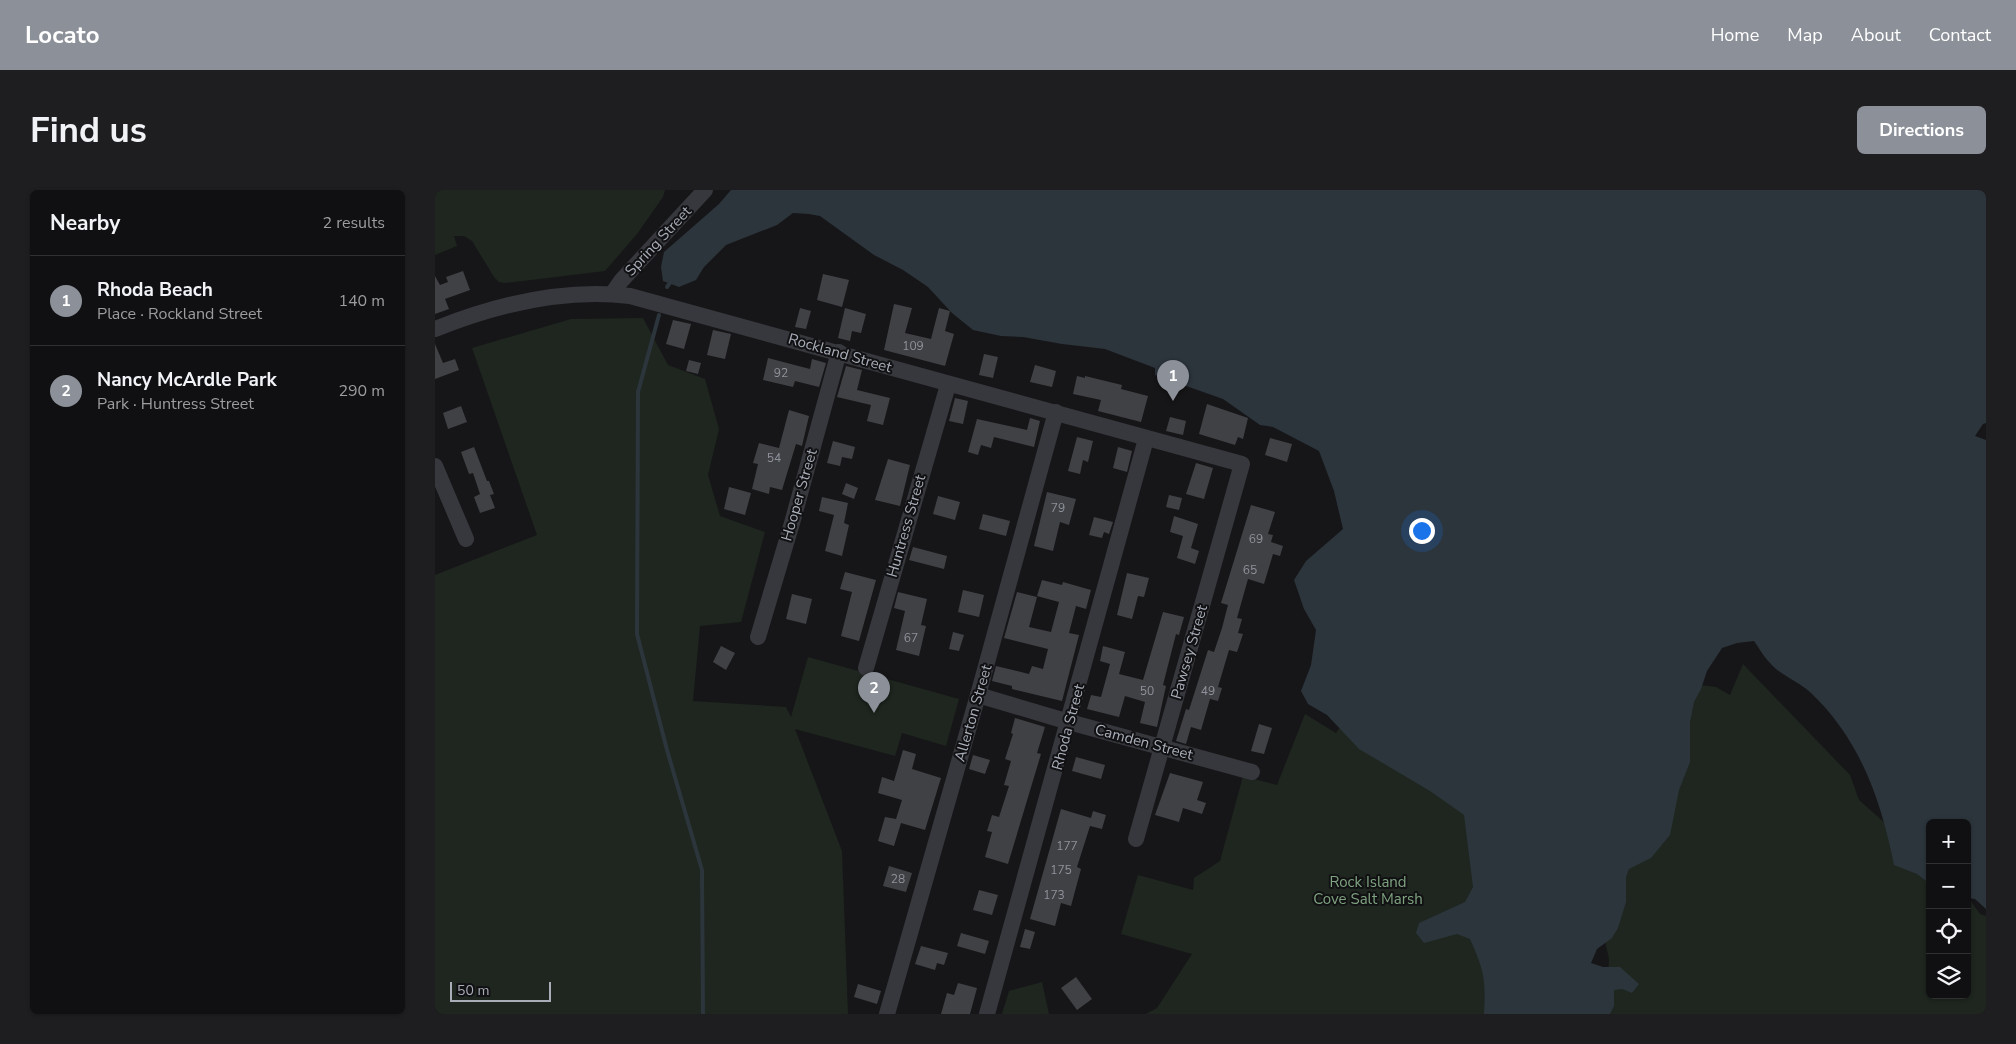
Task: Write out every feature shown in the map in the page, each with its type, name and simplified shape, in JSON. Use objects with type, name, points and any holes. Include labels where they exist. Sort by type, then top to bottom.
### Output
[{"type":"street","name":"Spring Street","points":[[612,294],[705,190]]},
{"type":"street","name":"Rockland Street","points":[[435,329],[498,308],[558,297],[612,294],[648,299],[839,352],[948,385],[1056,412],[1242,464]]},
{"type":"street","name":"Hooper Street","points":[[758,637],[792,523],[839,352]]},
{"type":"street","name":"Huntress Street","points":[[866,668],[948,385]]},
{"type":"street","name":"Allerton Street","points":[[887,1014],[1056,412]]},
{"type":"street","name":"Rhoda Street","points":[[987,1014],[1146,438]]},
{"type":"street","name":"Pawsey Street","points":[[1136,839],[1242,464]]},
{"type":"street","points":[[435,466],[466,539]]},
{"type":"street","name":"Camden Street","points":[[978,695],[1252,772]]},
{"type":"green space","points":[[435,190],[665,190],[663,197],[637,234],[605,271],[505,283],[499,282],[494,277],[472,241],[464,236],[454,236],[457,246],[435,255]]},
{"type":"green space","points":[[643,318],[668,365],[705,379],[719,429],[708,475],[720,516],[765,532],[741,622],[700,626],[693,701],[786,707],[791,717],[808,657],[959,699],[946,746],[902,733],[895,756],[795,729],[842,851],[848,1014],[435,1014],[435,575],[537,535],[472,348],[571,319]]},
{"type":"green space","points":[[1743,664],[1850,775],[1859,800],[1926,859],[1926,999],[1971,999],[1971,902],[1980,914],[1986,916],[1986,1014],[1607,1014],[1609,959],[1598,910],[1684,713],[1700,685],[1716,687],[1730,695]]},
{"type":"green space","name":"Rock Island Cove Salt Marsh","points":[[1357,701],[1464,815],[1574,1014],[1146,1014],[1157,1008],[1192,954],[1121,934],[1138,875],[1193,890],[1194,878],[1220,861],[1243,776],[1277,785],[1305,714],[1336,733]]},
{"type":"green space","points":[[1042,982],[1049,1014],[1002,1014],[1009,991]]},
{"type":"shaded area","points":[[731,190],[1986,190],[1986,423],[1983,424],[1975,436],[1986,440],[1986,909],[1975,899],[1971,898],[1971,819],[1926,819],[1926,881],[1917,874],[1894,865],[1875,794],[1855,750],[1842,730],[1810,692],[1774,667],[1754,641],[1737,643],[1722,648],[1707,671],[1694,702],[1690,722],[1690,762],[1679,790],[1670,835],[1651,858],[1629,869],[1626,877],[1626,902],[1618,928],[1612,938],[1597,949],[1591,963],[1603,967],[1620,967],[1639,984],[1632,993],[1622,989],[1614,990],[1614,1006],[1610,1014],[1484,1014],[1485,992],[1483,975],[1470,939],[1457,934],[1424,943],[1416,933],[1419,923],[1465,902],[1473,887],[1464,815],[1430,791],[1359,749],[1327,715],[1308,704],[1301,691],[1311,665],[1316,630],[1304,609],[1294,580],[1306,561],[1343,529],[1334,491],[1319,451],[1273,427],[1260,425],[1223,399],[1155,375],[1155,368],[1105,349],[1023,337],[1001,336],[973,330],[952,313],[928,287],[903,270],[874,255],[820,216],[793,213],[777,225],[726,245],[704,267],[696,280],[679,287],[663,281],[661,267],[664,252],[719,204]]},
{"type":"building","points":[[463,271],[470,290],[445,299],[449,309],[435,314],[435,276],[440,285],[448,282],[446,277]]},
{"type":"building","points":[[823,274],[849,280],[842,307],[817,300]]},
{"type":"building","points":[[894,304],[912,308],[905,333],[931,339],[939,308],[950,311],[945,331],[954,334],[945,366],[884,350]]},
{"type":"building","points":[[800,308],[811,311],[806,329],[795,327]]},
{"type":"building","points":[[845,308],[866,314],[861,333],[852,331],[850,341],[838,338]]},
{"type":"building","points":[[673,320],[691,324],[684,349],[666,344]]},
{"type":"building","points":[[713,330],[731,334],[725,359],[707,355]]},
{"type":"building","points":[[435,344],[443,363],[455,359],[459,370],[435,379]]},
{"type":"building","points":[[984,354],[998,357],[993,378],[979,375]]},
{"type":"building","points":[[768,358],[810,369],[812,359],[826,363],[819,387],[795,381],[793,387],[763,380]]},
{"type":"building","points":[[689,360],[701,363],[698,374],[686,371]]},
{"type":"building","points":[[1035,365],[1056,371],[1052,387],[1030,382]]},
{"type":"building","points":[[846,366],[862,370],[857,390],[890,398],[883,425],[867,421],[871,405],[837,397]]},
{"type":"building","points":[[1077,376],[1085,378],[1085,376],[1122,385],[1121,389],[1148,396],[1141,422],[1098,411],[1101,400],[1073,394]]},
{"type":"building","points":[[955,398],[968,401],[963,424],[949,421]]},
{"type":"building","points":[[1207,404],[1248,418],[1243,439],[1238,437],[1235,445],[1199,434]]},
{"type":"building","points":[[461,406],[467,422],[448,429],[443,413]]},
{"type":"building","points":[[789,410],[809,416],[802,446],[796,444],[782,490],[770,487],[769,494],[752,489],[758,464],[753,463],[759,443],[779,448]]},
{"type":"building","points":[[1170,417],[1186,421],[1183,435],[1166,431]]},
{"type":"building","points":[[1030,418],[1040,421],[1034,447],[994,437],[991,448],[981,445],[978,455],[968,452],[977,419],[1027,430]]},
{"type":"building","points":[[1077,437],[1093,441],[1088,462],[1083,460],[1080,474],[1068,471]]},
{"type":"building","points":[[1270,438],[1292,444],[1287,462],[1265,455]]},
{"type":"building","points":[[833,441],[855,447],[852,459],[842,457],[840,466],[827,463]]},
{"type":"building","points":[[474,447],[494,494],[490,495],[495,508],[480,513],[474,497],[480,494],[473,473],[469,474],[461,452]]},
{"type":"building","points":[[1118,447],[1132,451],[1127,472],[1113,468]]},
{"type":"building","points":[[888,459],[910,465],[900,506],[875,500]]},
{"type":"building","points":[[1196,463],[1213,468],[1204,499],[1186,494]]},
{"type":"building","points":[[846,483],[858,488],[854,499],[842,494]]},
{"type":"building","points":[[729,487],[751,493],[745,515],[724,509]]},
{"type":"building","points":[[1047,492],[1076,499],[1069,525],[1060,522],[1053,551],[1034,546]]},
{"type":"building","points":[[1169,495],[1182,498],[1179,510],[1166,507]]},
{"type":"building","points":[[938,496],[960,502],[955,520],[933,514]]},
{"type":"building","points":[[822,497],[848,503],[844,523],[849,525],[842,556],[825,551],[834,515],[819,511]]},
{"type":"building","points":[[1251,505],[1275,512],[1268,534],[1273,535],[1271,542],[1283,546],[1280,556],[1273,554],[1264,584],[1248,579],[1237,618],[1242,619],[1238,633],[1243,634],[1237,652],[1229,650],[1218,687],[1222,688],[1218,701],[1210,699],[1201,730],[1191,727],[1186,744],[1176,741],[1186,709],[1189,710],[1208,650],[1214,652],[1222,628],[1228,605],[1221,603]]},
{"type":"building","points":[[983,514],[1010,521],[1006,536],[979,529]]},
{"type":"building","points":[[1174,516],[1198,524],[1191,548],[1199,551],[1195,564],[1177,558],[1183,536],[1170,532]]},
{"type":"building","points":[[1094,517],[1113,522],[1109,534],[1104,532],[1102,538],[1089,535]]},
{"type":"building","points":[[913,547],[947,556],[944,569],[909,560]]},
{"type":"building","points":[[845,572],[876,580],[859,641],[841,636],[852,592],[840,589]]},
{"type":"building","points":[[1127,573],[1149,578],[1144,597],[1138,596],[1132,619],[1117,615]]},
{"type":"building","points":[[1042,580],[1062,585],[1063,582],[1091,590],[1086,609],[1076,606],[1069,633],[1079,635],[1062,701],[1012,689],[1012,686],[992,681],[996,666],[1029,674],[1032,666],[1043,669],[1048,649],[1004,638],[1017,592],[1037,597],[1029,627],[1051,632],[1059,602],[1037,596]]},
{"type":"building","points":[[963,590],[984,595],[979,617],[958,612]]},
{"type":"building","points":[[898,592],[927,599],[921,625],[926,626],[919,656],[896,650],[905,611],[894,608]]},
{"type":"building","points":[[792,594],[812,599],[806,624],[786,619]]},
{"type":"building","points":[[1163,612],[1184,617],[1179,635],[1176,634],[1163,685],[1166,686],[1157,727],[1140,723],[1145,702],[1125,696],[1119,717],[1087,709],[1091,695],[1101,697],[1110,664],[1100,661],[1103,646],[1125,652],[1119,674],[1143,680]]},
{"type":"building","points":[[953,632],[964,635],[959,651],[949,649]]},
{"type":"building","points":[[721,646],[735,653],[726,670],[713,662]]},
{"type":"building","points":[[1015,718],[1045,727],[1037,753],[1041,754],[1008,864],[985,857],[992,832],[987,831],[992,815],[999,817],[1009,786],[1004,785],[1011,761],[1005,759],[1013,734],[1011,733]]},
{"type":"building","points":[[1259,724],[1272,728],[1264,754],[1251,751]]},
{"type":"building","points":[[903,750],[916,754],[912,769],[941,778],[925,830],[901,823],[894,846],[878,841],[885,817],[896,819],[902,800],[878,793],[882,777],[894,781]]},
{"type":"building","points":[[973,755],[990,760],[985,774],[969,769]]},
{"type":"building","points":[[1076,757],[1105,765],[1101,779],[1072,771]]},
{"type":"building","points":[[1170,773],[1203,782],[1197,800],[1206,803],[1202,814],[1183,808],[1179,822],[1155,815]]},
{"type":"building","points":[[1061,809],[1091,818],[1093,811],[1106,815],[1102,829],[1090,826],[1077,867],[1081,869],[1071,906],[1061,903],[1055,926],[1030,919]]},
{"type":"building","points":[[889,866],[912,873],[906,892],[883,886]]},
{"type":"building","points":[[979,890],[998,895],[992,915],[973,910]]},
{"type":"building","points":[[1025,929],[1035,932],[1030,949],[1020,947]]},
{"type":"building","points":[[961,933],[989,941],[985,954],[957,946]]},
{"type":"building","points":[[921,946],[948,953],[944,965],[937,963],[935,970],[915,964]]},
{"type":"building","points":[[1076,977],[1092,999],[1077,1010],[1061,988]]},
{"type":"building","points":[[958,983],[977,988],[970,1014],[941,1014],[947,993],[954,995]]},
{"type":"building","points":[[858,984],[881,991],[877,1004],[854,997]]},
{"type":"waterway","points":[[667,287],[672,280]]},
{"type":"waterway","points":[[659,315],[638,392],[637,634],[667,750],[702,870],[703,1014]]},
{"type":"place","name":"Rhoda Beach","points":[[1173,401]]},
{"type":"place","name":"Nancy McArdle Park","points":[[874,713]]}]
